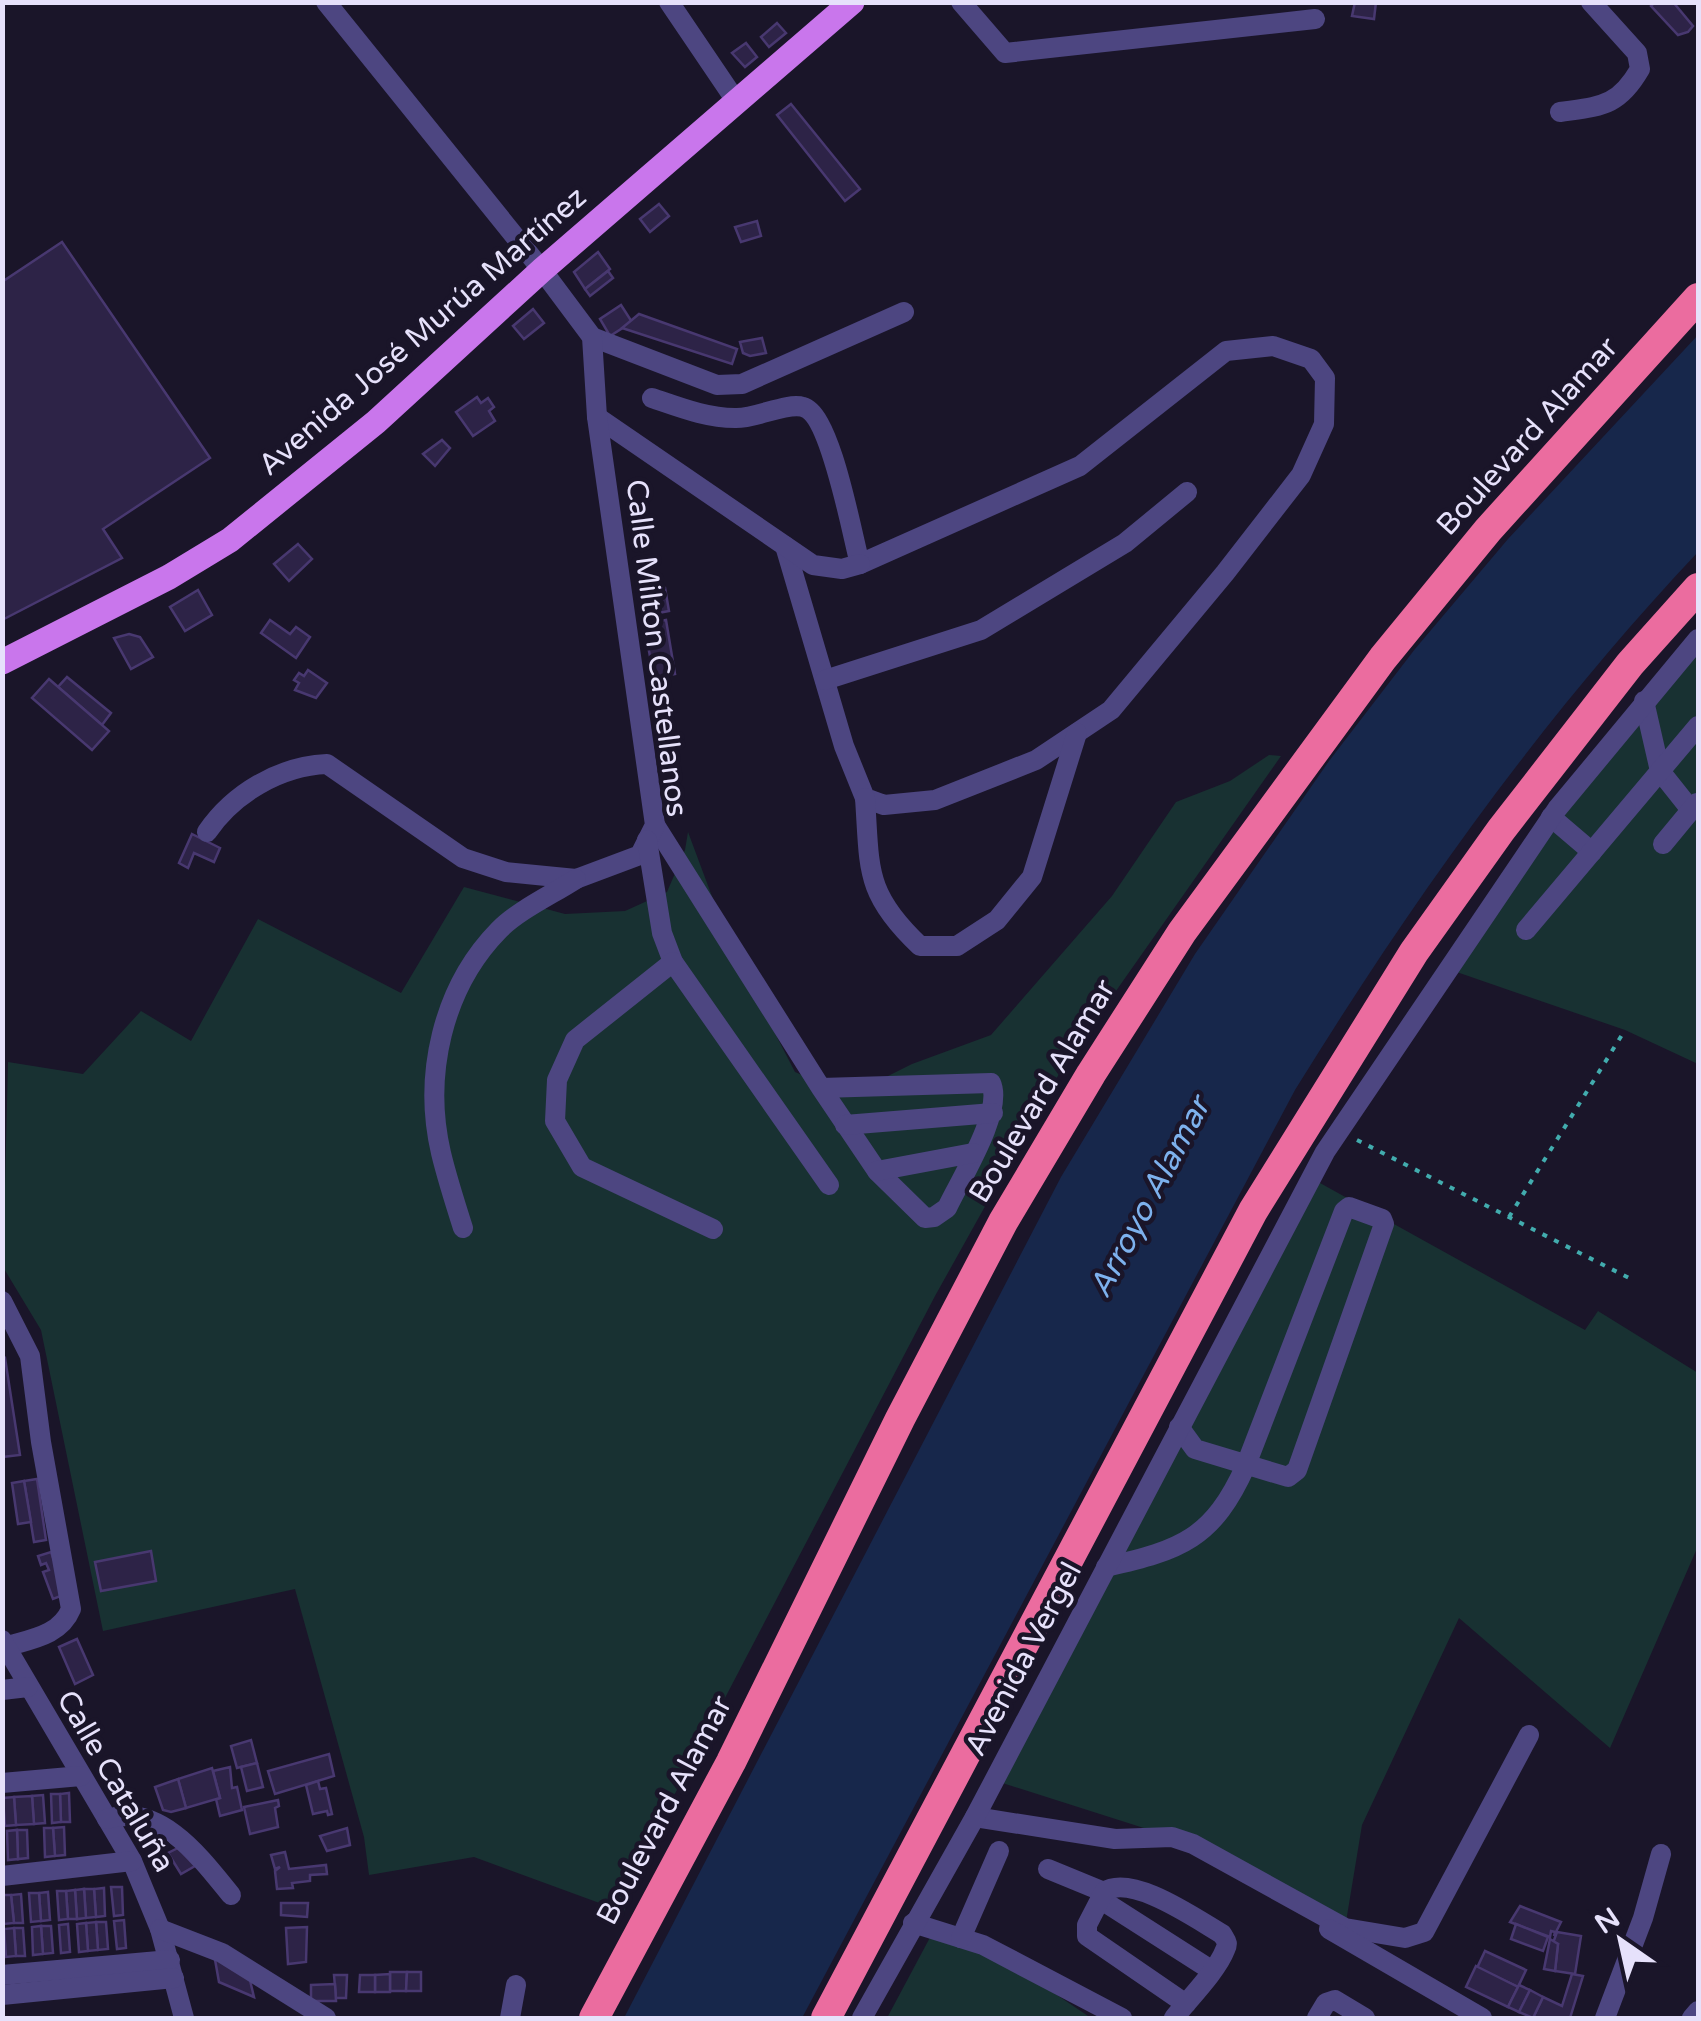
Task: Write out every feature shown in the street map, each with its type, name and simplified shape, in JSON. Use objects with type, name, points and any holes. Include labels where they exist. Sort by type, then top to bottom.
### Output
[{"type":"highway","name":"Boulevard Alamar","points":[[594,2018],[730,1762],[900,1419],[1003,1222],[1091,1074],[1172,948],[1383,658],[1488,530],[1698,298]]},
{"type":"highway","points":[[826,2018],[1254,1211],[1404,968],[1501,830],[1630,664],[1698,588]]},
{"type":"main road","name":"Avenida José Murúa Martínez","points":[[2,662],[168,577],[230,540],[376,422],[542,270],[852,2]]},
{"type":"street","points":[[326,2],[592,337],[717,385],[742,384],[904,312]]},
{"type":"street","points":[[669,2],[736,101]]},
{"type":"street","points":[[961,2],[1005,53],[1315,19]]},
{"type":"street","points":[[1560,112],[1604,105],[1628,90],[1640,69],[1637,52],[1591,2]]},
{"type":"street","name":"Calle Milton Castellanos","points":[[207,832],[232,800],[247,790],[285,774],[327,764],[463,858],[506,872],[576,879],[640,856],[651,832],[597,417],[592,337]]},
{"type":"street","points":[[597,417],[814,565],[842,569],[1080,466],[1226,351],[1273,346],[1311,360],[1325,378],[1324,424],[1301,474],[1110,710],[1036,760],[936,800],[884,805],[865,798]]},
{"type":"street","points":[[652,398],[703,415],[737,419],[800,405],[813,411],[826,435],[860,564]]},
{"type":"street","points":[[825,680],[980,630],[1125,543],[1188,492]]},
{"type":"street","points":[[785,546],[844,746],[865,798],[871,881],[894,921],[920,946],[957,946],[997,920],[1032,877],[1076,733]]},
{"type":"street","points":[[1254,1211],[1325,1152],[1551,818],[1698,638]]},
{"type":"street","points":[[1644,701],[1660,771],[1695,806],[1663,844]]},
{"type":"street","points":[[1526,930],[1698,726]]},
{"type":"street","points":[[1551,818],[1592,852]]},
{"type":"street","points":[[651,832],[662,933],[673,962],[828,1185]]},
{"type":"street","points":[[651,832],[845,1125],[877,1171],[924,1218],[934,1217],[947,1208],[993,1112],[996,1092],[992,1083],[821,1088]]},
{"type":"street","points":[[463,1228],[440,1150],[434,1065],[448,1013],[466,975],[500,929],[576,879]]},
{"type":"street","points":[[673,962],[575,1040],[557,1080],[555,1121],[582,1167],[713,1229]]},
{"type":"street","points":[[845,1125],[993,1112]]},
{"type":"street","name":"Avenida Vergel","points":[[862,2018],[974,1817],[1325,1152]]},
{"type":"street","points":[[877,1171],[973,1153]]},
{"type":"street","points":[[1106,1567],[1166,1553],[1206,1527],[1232,1496],[1246,1465],[1344,1211],[1349,1207],[1382,1218],[1384,1224],[1297,1470],[1288,1477],[1246,1465],[1195,1448],[1179,1427]]},
{"type":"street","points":[[2,1301],[30,1356],[71,1609],[66,1622],[48,1634],[4,1643]]},
{"type":"street","name":"Calle Cataluña","points":[[4,1643],[132,1861],[160,1928],[184,2018]]},
{"type":"street","name":"Calle Cataluña","points":[[2,1690],[28,1687]]},
{"type":"street","points":[[974,1817],[1116,1839],[1172,1837],[1193,1844],[1345,1928],[1405,1938],[1424,1932],[1530,1735]]},
{"type":"street","points":[[2,1783],[81,1776]]},
{"type":"street","points":[[107,1819],[125,1813],[141,1816],[170,1832],[196,1852],[231,1895]]},
{"type":"street","points":[[961,1938],[998,1851]]},
{"type":"street","points":[[1605,2018],[1643,1918],[1661,1854]]},
{"type":"street","points":[[2,1876],[132,1861]]},
{"type":"street","points":[[1048,1870],[1102,1896],[1211,1970]]},
{"type":"street","points":[[1120,1886],[1157,1897],[1222,1934],[1225,1950],[1211,1970],[1180,2011],[1087,1936],[1087,1925],[1102,1896],[1120,1886]]},
{"type":"street","points":[[1324,1916],[1326,1927],[1334,1933],[1482,2018]]},
{"type":"street","points":[[914,1923],[982,1945],[1122,2018]]},
{"type":"street","points":[[160,1928],[222,1952],[326,2018]]},
{"type":"street","points":[[2,1975],[172,1969]]},
{"type":"street","points":[[2,1995],[172,1969]]},
{"type":"street","points":[[510,2018],[516,1984]]},
{"type":"street","points":[[1317,2018],[1326,2004],[1336,2000],[1365,2018]]},
{"type":"street","points":[[1692,2018],[1698,2011]]},
{"type":"street","points":[[175,2018],[184,2018]]},
{"type":"path","points":[[1509,1218],[1625,1030]]},
{"type":"path","points":[[1339,1131],[1633,1280]]},
{"type":"green space","points":[[1698,638],[1698,1064],[1625,1030],[1448,969]]},
{"type":"green space","points":[[1269,755],[1281,756],[1064,1065],[935,1296],[645,1851],[624,1912],[474,1857],[369,1875],[364,1837],[295,1589],[103,1631],[41,1330],[3,1267],[8,1062],[83,1074],[141,1011],[191,1041],[258,919],[401,993],[464,887],[565,914],[625,911],[667,892],[685,850],[688,832],[732,950],[795,1072],[850,1095],[912,1064],[991,1035],[1112,896],[1176,802],[1230,781]]},
{"type":"green space","points":[[1311,1178],[1585,1330],[1598,1311],[1698,1373],[1698,1546],[1610,1748],[1459,1618],[1362,1825],[1345,1928],[1172,1837],[993,1780]]},
{"type":"green space","points":[[934,1930],[983,1945],[1091,2018],[887,2018]]},
{"type":"water","name":"Arroyo Alamar","points":[[1698,335],[1698,552],[1587,678],[1483,811],[1386,948],[1295,1090],[802,2018],[624,2018],[1061,1177],[1195,954],[1329,761],[1415,649],[1508,539]]},
{"type":"building","points":[[1355,2],[1376,2],[1374,19],[1352,16]]},
{"type":"building","points":[[1655,2],[1673,2],[1693,26],[1678,35],[1651,6]]},
{"type":"building","points":[[777,23],[786,33],[769,47],[761,37]]},
{"type":"building","points":[[746,43],[757,57],[745,67],[732,53]]},
{"type":"building","points":[[791,104],[860,189],[845,201],[777,115]]},
{"type":"building","points":[[659,204],[669,216],[650,232],[640,219]]},
{"type":"building","points":[[757,221],[761,236],[741,242],[735,227]]},
{"type":"building","points":[[62,242],[210,458],[103,529],[122,558],[2,620],[2,282]]},
{"type":"building","points":[[598,252],[610,269],[585,289],[574,272]]},
{"type":"building","points":[[608,271],[613,278],[590,296],[585,289]]},
{"type":"building","points":[[621,305],[632,322],[610,336],[600,319]]},
{"type":"building","points":[[533,309],[544,323],[524,339],[513,326]]},
{"type":"building","points":[[639,314],[737,349],[732,364],[622,328]]},
{"type":"building","points":[[762,338],[766,353],[743,353],[740,342]]},
{"type":"building","points":[[477,397],[481,403],[488,398],[494,407],[489,411],[495,421],[473,436],[456,412]]},
{"type":"building","points":[[442,440],[450,448],[435,466],[423,454]]},
{"type":"building","points":[[298,544],[312,559],[289,581],[274,564]]},
{"type":"building","points":[[665,588],[669,611],[653,614],[650,591]]},
{"type":"building","points":[[198,590],[212,615],[185,631],[170,607]]},
{"type":"building","points":[[270,620],[290,634],[296,627],[310,637],[296,658],[261,633]]},
{"type":"building","points":[[666,620],[675,674],[654,678],[644,624]]},
{"type":"building","points":[[129,634],[140,637],[153,657],[131,669],[114,638]]},
{"type":"building","points":[[308,670],[327,683],[316,698],[295,690],[299,683],[294,680]]},
{"type":"building","points":[[67,677],[111,713],[102,725],[58,687]]},
{"type":"building","points":[[49,679],[109,731],[92,750],[32,698]]},
{"type":"building","points":[[192,834],[220,848],[214,862],[194,853],[188,868],[179,863]]},
{"type":"building","points":[[5,1358],[20,1455],[2,1457],[2,1359]]},
{"type":"building","points":[[37,1479],[46,1540],[34,1542],[24,1481]]},
{"type":"building","points":[[24,1481],[31,1522],[18,1524],[12,1483]]},
{"type":"building","points":[[151,1551],[156,1581],[101,1591],[95,1562]]},
{"type":"building","points":[[51,1552],[66,1594],[53,1599],[43,1572],[49,1570],[46,1563],[41,1565],[38,1556]]},
{"type":"building","points":[[77,1639],[93,1675],[75,1684],[59,1647]]},
{"type":"building","points":[[251,1740],[257,1763],[237,1768],[231,1746]]},
{"type":"building","points":[[329,1754],[334,1776],[275,1794],[268,1771]]},
{"type":"building","points":[[257,1763],[263,1787],[247,1791],[241,1767]]},
{"type":"building","points":[[230,1767],[232,1788],[237,1787],[242,1810],[220,1816],[213,1771]]},
{"type":"building","points":[[212,1768],[220,1798],[186,1808],[178,1779]]},
{"type":"building","points":[[178,1779],[186,1808],[163,1810],[155,1787]]},
{"type":"building","points":[[318,1781],[320,1789],[326,1788],[332,1814],[313,1814],[306,1785]]},
{"type":"building","points":[[69,1793],[70,1822],[61,1822],[60,1794]]},
{"type":"building","points":[[51,1794],[60,1794],[61,1822],[52,1823]]},
{"type":"building","points":[[43,1795],[45,1823],[34,1824],[32,1796]]},
{"type":"building","points":[[32,1796],[34,1824],[16,1825],[14,1797]]},
{"type":"building","points":[[14,1797],[16,1825],[5,1826],[3,1798]]},
{"type":"building","points":[[278,1800],[278,1827],[250,1834],[244,1807]]},
{"type":"building","points":[[64,1827],[65,1855],[55,1856],[53,1828]]},
{"type":"building","points":[[44,1828],[53,1828],[55,1856],[45,1857]]},
{"type":"building","points":[[347,1828],[350,1845],[327,1851],[320,1836]]},
{"type":"building","points":[[17,1830],[27,1830],[28,1858],[18,1859]]},
{"type":"building","points":[[17,1830],[18,1859],[8,1860],[7,1831]]},
{"type":"building","points":[[178,1848],[195,1866],[181,1874],[168,1853]]},
{"type":"building","points":[[285,1852],[289,1869],[326,1865],[327,1874],[310,1875],[310,1881],[277,1889],[275,1871],[280,1867],[275,1869],[271,1855]]},
{"type":"building","points":[[111,1887],[122,1887],[123,1915],[114,1916]]},
{"type":"building","points":[[104,1888],[105,1916],[96,1917],[94,1889]]},
{"type":"building","points":[[84,1889],[94,1889],[96,1917],[86,1918]]},
{"type":"building","points":[[84,1889],[86,1918],[77,1919],[75,1890]]},
{"type":"building","points":[[75,1890],[77,1919],[68,1919],[66,1891]]},
{"type":"building","points":[[57,1891],[66,1891],[68,1919],[59,1920]]},
{"type":"building","points":[[48,1892],[50,1920],[41,1921],[39,1893]]},
{"type":"building","points":[[29,1893],[39,1893],[41,1921],[31,1922]]},
{"type":"building","points":[[21,1894],[23,1923],[14,1923],[11,1895]]},
{"type":"building","points":[[2,1895],[11,1895],[14,1923],[4,1924]]},
{"type":"building","points":[[281,1903],[308,1903],[307,1917],[281,1915]]},
{"type":"building","points":[[1520,1906],[1561,1922],[1554,1936],[1555,1932],[1551,1931],[1550,1937],[1510,1922]]},
{"type":"building","points":[[124,1920],[126,1948],[117,1949],[114,1921]]},
{"type":"building","points":[[96,1922],[106,1922],[108,1949],[98,1950]]},
{"type":"building","points":[[96,1922],[98,1950],[88,1951],[86,1923]]},
{"type":"building","points":[[86,1923],[88,1951],[79,1952],[77,1924]]},
{"type":"building","points":[[68,1924],[70,1952],[61,1953],[59,1925]]},
{"type":"building","points":[[1516,1924],[1548,1937],[1543,1951],[1511,1939]]},
{"type":"building","points":[[41,1926],[51,1926],[53,1953],[43,1954]]},
{"type":"building","points":[[41,1926],[43,1954],[33,1955],[32,1927]]},
{"type":"building","points":[[307,1927],[306,1962],[288,1964],[286,1928]]},
{"type":"building","points":[[14,1928],[23,1928],[25,1956],[16,1956]]},
{"type":"building","points":[[14,1928],[16,1956],[6,1957],[4,1929]]},
{"type":"building","points":[[1557,1932],[1581,1936],[1575,1974],[1555,1971],[1558,1944],[1553,1943]]},
{"type":"building","points":[[1550,1939],[1558,1944],[1555,1971],[1544,1969]]},
{"type":"building","points":[[1485,1951],[1526,1970],[1518,1987],[1477,1968]]},
{"type":"building","points":[[214,1954],[247,1968],[254,1997],[219,1982]]},
{"type":"building","points":[[1476,1966],[1518,1987],[1508,2007],[1466,1987]]},
{"type":"building","points":[[390,1972],[407,1972],[406,1991],[390,1991]]},
{"type":"building","points":[[407,1972],[421,1972],[421,1991],[406,1991]]},
{"type":"building","points":[[390,1974],[390,1992],[375,1992],[375,1975]]},
{"type":"building","points":[[1572,1974],[1583,1976],[1570,2018],[1533,2018],[1543,1997],[1562,2006]]},
{"type":"building","points":[[334,1975],[347,1975],[346,1998],[336,1998]]},
{"type":"building","points":[[360,1975],[375,1975],[375,1992],[359,1992]]},
{"type":"building","points":[[335,1984],[336,2001],[311,2001],[311,1985]]},
{"type":"building","points":[[1519,1985],[1530,1990],[1519,2012],[1508,2007]]},
{"type":"building","points":[[1530,1990],[1543,1997],[1533,2018],[1519,2012]]}]
